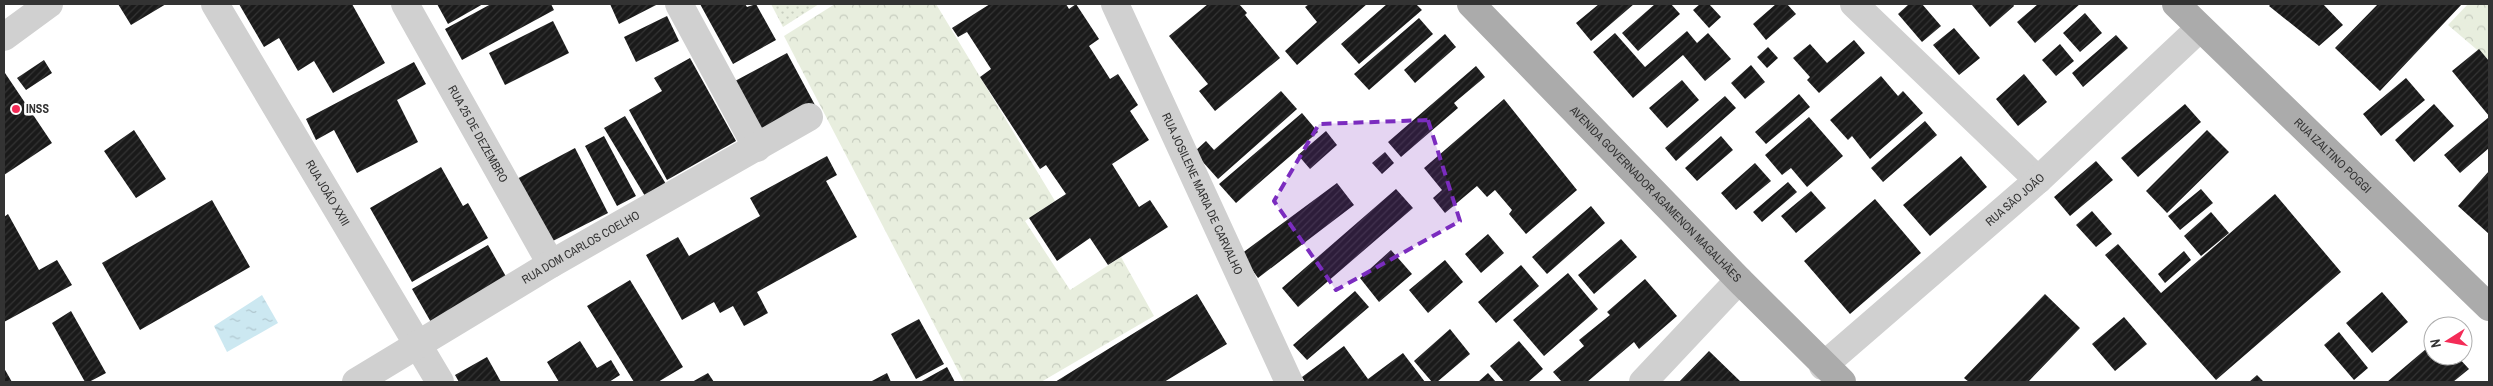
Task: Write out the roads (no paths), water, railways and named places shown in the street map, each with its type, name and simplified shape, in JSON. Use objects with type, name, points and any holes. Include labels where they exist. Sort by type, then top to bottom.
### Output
[{"type":"main road","name":"AVENIDA GOVERNADOR AGAMENON MAGALHÃES","points":[[1471,4],[1833,374]]},
{"type":"main road","name":"RUA IZALTINO POGGI","points":[[2176,4],[2489,307]]},
{"type":"street","points":[[4,37],[49,4]]},
{"type":"street","name":"RUA JOÃO XXIII","points":[[214,4],[440,382]]},
{"type":"street","name":"RUA 25 DE DEZEMBRO","points":[[405,4],[551,264]]},
{"type":"street","points":[[679,4],[757,148]]},
{"type":"street","name":"RUA JOSILENE MARIA DE CARVALHO","points":[[1116,4],[1289,382]]},
{"type":"street","points":[[1854,4],[2038,180]]},
{"type":"street","name":"RUA SÃO JOÃO","points":[[1833,374],[2200,28]]},
{"type":"street","name":"RUA DOM CARLOS COELHO","points":[[356,382],[419,346],[551,264],[809,117]]},
{"type":"street","points":[[1643,382],[1739,280]]},
{"type":"water","points":[[262,295],[278,323],[227,352],[214,326]]},
{"type":"place","name":"INSS","points":[[16,109]]}]
